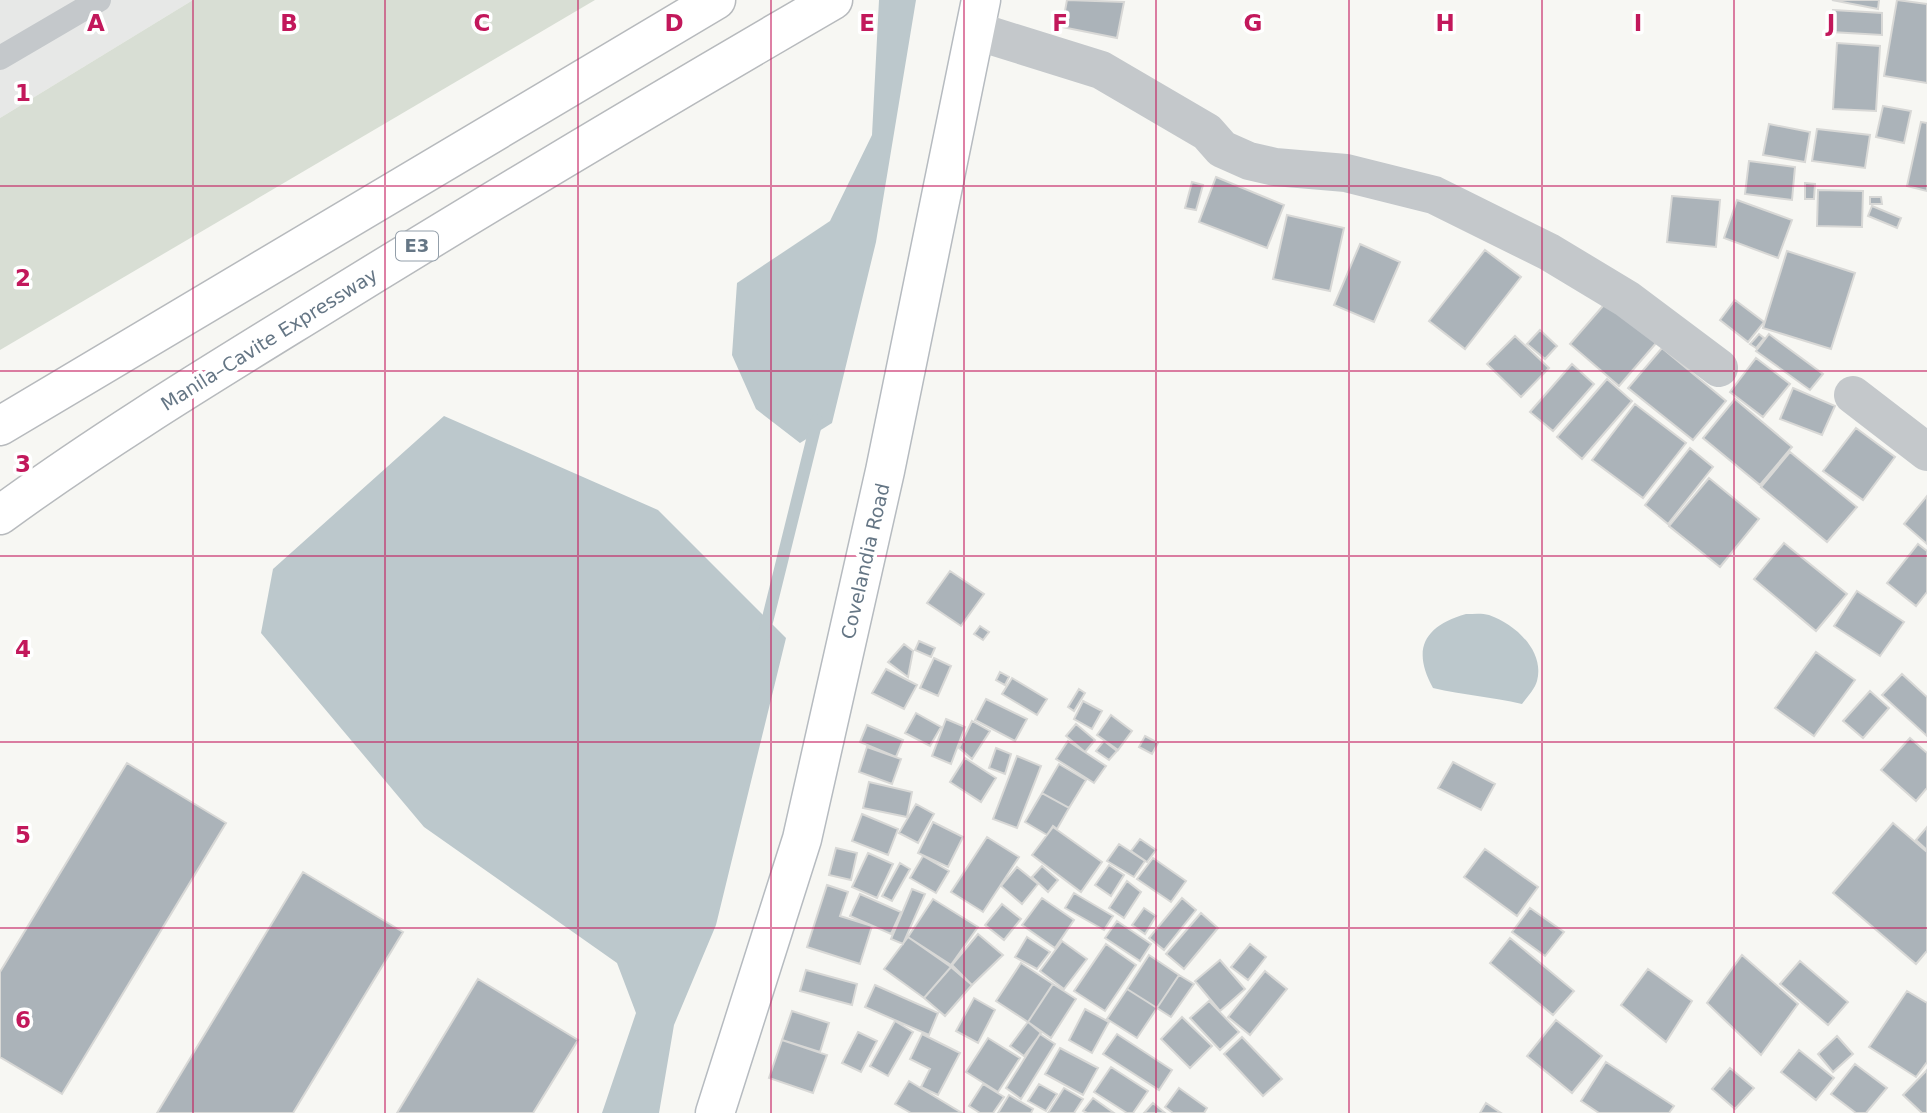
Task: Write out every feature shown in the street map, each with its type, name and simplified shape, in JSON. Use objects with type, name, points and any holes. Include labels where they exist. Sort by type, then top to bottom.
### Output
[{"type":"main road","points":[[0,426],[716,0]]},
{"type":"main road","name":"Manila–Cavite Expressway","points":[[0,515],[49,480],[266,340],[432,237],[833,0]]},
{"type":"main road","name":"Covelandia Road","points":[[715,1113],[802,839],[885,471],[979,16]]},
{"type":"street","points":[[979,16],[1101,70],[1207,132],[1222,149],[1249,161],[1275,167],[1346,173],[1434,195],[1549,252],[1605,285],[1719,368]]},
{"type":"street","points":[[1853,394],[1927,452]]},
{"type":"lane","points":[[0,58],[99,0]]},
{"type":"shaded area","points":[[0,0],[193,0],[0,118]]},
{"type":"shaded area","points":[[193,0],[595,0],[0,350],[0,118]]},
{"type":"shaded area","points":[[879,0],[916,0],[876,242],[832,423],[800,443],[756,409],[732,355],[737,283],[830,221],[872,135]]},
{"type":"shaded area","points":[[444,416],[658,510],[786,638],[716,925],[674,1025],[659,1113],[602,1113],[636,1013],[617,963],[424,827],[261,633],[273,569]]},
{"type":"shaded area","points":[[1466,614],[1486,614],[1499,619],[1518,632],[1532,649],[1537,659],[1537,681],[1522,704],[1433,688],[1423,661],[1426,640],[1440,625]]},
{"type":"building","points":[[1067,0],[1124,2],[1117,38],[1062,27]]},
{"type":"building","points":[[1832,0],[1879,0],[1878,9]]},
{"type":"building","points":[[1897,0],[1927,4],[1927,83],[1884,76]]},
{"type":"building","points":[[1833,10],[1882,13],[1882,35],[1831,32]]},
{"type":"building","points":[[1837,43],[1880,46],[1876,111],[1833,109]]},
{"type":"building","points":[[1883,106],[1911,111],[1904,143],[1876,137]]},
{"type":"building","points":[[1921,122],[1927,123],[1927,191],[1907,186]]},
{"type":"building","points":[[1769,124],[1810,132],[1805,162],[1763,155]]},
{"type":"building","points":[[1817,129],[1870,135],[1865,168],[1812,161]]},
{"type":"building","points":[[1749,161],[1795,167],[1792,200],[1745,194]]},
{"type":"building","points":[[1216,177],[1284,205],[1267,248],[1199,222]]},
{"type":"building","points":[[1192,182],[1203,185],[1196,210],[1185,208]]},
{"type":"building","points":[[1805,183],[1815,184],[1814,199],[1805,199]]},
{"type":"building","points":[[1818,190],[1863,191],[1862,227],[1817,226]]},
{"type":"building","points":[[1672,196],[1720,200],[1716,247],[1667,242]]},
{"type":"building","points":[[1870,197],[1881,197],[1882,204],[1870,204]]},
{"type":"building","points":[[1737,200],[1792,220],[1778,258],[1724,238]]},
{"type":"building","points":[[1872,206],[1901,218],[1897,228],[1868,216]]},
{"type":"building","points":[[1287,215],[1344,228],[1330,291],[1273,279]]},
{"type":"building","points":[[1360,244],[1400,262],[1374,322],[1334,305]]},
{"type":"building","points":[[1485,250],[1521,277],[1465,349],[1429,321]]},
{"type":"building","points":[[1787,251],[1855,273],[1831,349],[1763,328]]},
{"type":"building","points":[[1609,299],[1657,342],[1619,386],[1570,344]]},
{"type":"building","points":[[1735,300],[1764,322],[1748,342],[1720,320]]},
{"type":"building","points":[[1540,330],[1557,346],[1545,359],[1527,344]]},
{"type":"building","points":[[1759,334],[1764,338],[1756,348],[1750,344]]},
{"type":"building","points":[[1769,334],[1823,374],[1810,390],[1756,351]]},
{"type":"building","points":[[1515,336],[1549,368],[1521,397],[1487,364]]},
{"type":"building","points":[[1662,348],[1726,401],[1693,440],[1628,388]]},
{"type":"building","points":[[1756,358],[1790,384],[1763,417],[1730,392]]},
{"type":"building","points":[[1572,364],[1594,384],[1553,431],[1530,412]]},
{"type":"building","points":[[1607,379],[1632,401],[1582,459],[1557,437]]},
{"type":"building","points":[[1793,388],[1835,406],[1822,435],[1780,419]]},
{"type":"building","points":[[1735,399],[1792,447],[1760,485],[1703,438]]},
{"type":"building","points":[[1635,404],[1686,443],[1643,498],[1592,460]]},
{"type":"building","points":[[1856,428],[1895,457],[1863,500],[1823,471]]},
{"type":"building","points":[[1690,448],[1713,467],[1668,524],[1645,505]]},
{"type":"building","points":[[1790,452],[1857,507],[1827,542],[1761,487]]},
{"type":"building","points":[[1709,478],[1759,519],[1720,567],[1669,526]]},
{"type":"building","points":[[1927,496],[1927,544],[1904,524]]},
{"type":"building","points":[[1784,543],[1847,594],[1816,631],[1754,579]]},
{"type":"building","points":[[1918,544],[1927,551],[1927,592],[1916,606],[1887,583]]},
{"type":"building","points":[[950,571],[984,594],[961,626],[927,603]]},
{"type":"building","points":[[1857,591],[1904,622],[1880,656],[1834,626]]},
{"type":"building","points":[[980,626],[989,632],[983,640],[974,634]]},
{"type":"building","points":[[919,641],[935,648],[931,657],[915,650]]},
{"type":"building","points":[[904,644],[913,651],[908,677],[888,662]]},
{"type":"building","points":[[1816,652],[1855,680],[1814,736],[1775,708]]},
{"type":"building","points":[[934,658],[951,666],[938,696],[920,688]]},
{"type":"building","points":[[886,669],[917,685],[904,709],[872,693]]},
{"type":"building","points":[[1000,672],[1009,677],[1005,685],[996,680]]},
{"type":"building","points":[[1902,674],[1927,697],[1927,736],[1882,695]]},
{"type":"building","points":[[1012,678],[1047,699],[1037,715],[1002,694]]},
{"type":"building","points":[[1079,689],[1085,693],[1074,711],[1068,707]]},
{"type":"building","points":[[1870,691],[1889,708],[1863,738],[1843,721]]},
{"type":"building","points":[[986,699],[1027,719],[1015,741],[975,720]]},
{"type":"building","points":[[1083,701],[1102,711],[1092,729],[1074,719]]},
{"type":"building","points":[[916,713],[941,727],[930,746],[905,733]]},
{"type":"building","points":[[1111,715],[1132,731],[1118,750],[1097,735]]},
{"type":"building","points":[[946,719],[965,727],[951,764],[932,756]]},
{"type":"building","points":[[972,721],[990,731],[972,759],[959,748]]},
{"type":"building","points":[[1076,724],[1095,740],[1085,752],[1066,736]]},
{"type":"building","points":[[867,725],[903,740],[896,757],[860,742]]},
{"type":"building","points":[[1145,736],[1158,743],[1152,754],[1139,747]]},
{"type":"building","points":[[1910,738],[1927,753],[1927,788],[1916,801],[1881,770]]},
{"type":"building","points":[[1068,741],[1106,766],[1094,783],[1056,759]]},
{"type":"building","points":[[1104,741],[1117,751],[1109,760],[1096,751]]},
{"type":"building","points":[[867,747],[901,759],[892,784],[859,772]]},
{"type":"building","points":[[996,748],[1011,754],[1005,774],[989,768]]},
{"type":"building","points":[[1017,756],[1041,766],[1017,828],[993,819]]},
{"type":"building","points":[[965,758],[996,778],[981,802],[950,782]]},
{"type":"building","points":[[1453,762],[1495,784],[1481,810],[1438,788]]},
{"type":"building","points":[[127,763],[226,823],[62,1094],[0,1057],[0,972]]},
{"type":"building","points":[[1059,764],[1086,780],[1069,808],[1042,793]]},
{"type":"building","points":[[869,782],[912,792],[907,817],[863,808]]},
{"type":"building","points":[[1042,793],[1069,808],[1057,829],[1053,826],[1047,835],[1025,822]]},
{"type":"building","points":[[916,804],[934,814],[918,843],[899,833]]},
{"type":"building","points":[[862,814],[898,829],[888,855],[852,841]]},
{"type":"building","points":[[933,822],[963,837],[948,867],[918,853]]},
{"type":"building","points":[[1893,823],[1927,852],[1927,951],[1916,964],[1833,893]]},
{"type":"building","points":[[1053,827],[1102,862],[1081,892],[1032,855]]},
{"type":"building","points":[[1927,827],[1927,850],[1916,840]]},
{"type":"building","points":[[987,837],[1019,857],[983,912],[951,892]]},
{"type":"building","points":[[1140,839],[1156,850],[1147,862],[1131,851]]},
{"type":"building","points":[[1119,844],[1145,861],[1134,877],[1107,861]]},
{"type":"building","points":[[836,848],[857,853],[851,880],[829,875]]},
{"type":"building","points":[[1485,849],[1538,887],[1517,916],[1464,877]]},
{"type":"building","points":[[868,853],[893,864],[877,898],[852,887]]},
{"type":"building","points":[[923,856],[949,871],[936,893],[910,878]]},
{"type":"building","points":[[1153,858],[1186,881],[1171,902],[1137,879]]},
{"type":"building","points":[[900,863],[910,869],[892,901],[882,896]]},
{"type":"building","points":[[1109,865],[1124,875],[1111,896],[1095,885]]},
{"type":"building","points":[[1042,866],[1058,880],[1048,892],[1032,877]]},
{"type":"building","points":[[1017,867],[1038,884],[1022,904],[1001,886]]},
{"type":"building","points":[[303,872],[403,932],[293,1113],[157,1113]]},
{"type":"building","points":[[1127,881],[1141,892],[1124,918],[1109,908]]},
{"type":"building","points":[[827,885],[848,892],[840,916],[872,926],[860,964],[807,947]]},
{"type":"building","points":[[912,889],[925,894],[903,944],[891,939]]},
{"type":"building","points":[[1074,893],[1113,916],[1104,930],[1065,908]]},
{"type":"building","points":[[860,894],[901,912],[891,934],[850,916]]},
{"type":"building","points":[[1042,898],[1074,920],[1055,948],[1022,925]]},
{"type":"building","points":[[1182,898],[1196,910],[1164,950],[1149,938]]},
{"type":"building","points":[[933,899],[978,927],[951,965],[908,937]]},
{"type":"building","points":[[1002,904],[1021,919],[1004,940],[985,925]]},
{"type":"building","points":[[1144,908],[1156,916],[1145,934],[1132,925]]},
{"type":"building","points":[[1530,908],[1564,932],[1545,956],[1512,932]]},
{"type":"building","points":[[1201,913],[1218,928],[1184,969],[1166,954]]},
{"type":"building","points":[[1117,921],[1151,944],[1140,961],[1105,938]]},
{"type":"building","points":[[978,934],[1003,955],[972,985],[952,965]]},
{"type":"building","points":[[908,937],[951,967],[924,998],[884,969]]},
{"type":"building","points":[[1027,937],[1050,952],[1037,969],[1015,957]]},
{"type":"building","points":[[1510,938],[1574,991],[1553,1015],[1490,963]]},
{"type":"building","points":[[1062,941],[1087,959],[1064,989],[1040,971]]},
{"type":"building","points":[[1106,944],[1136,965],[1105,1011],[1074,991]]},
{"type":"building","points":[[1250,944],[1266,957],[1248,980],[1231,967]]},
{"type":"building","points":[[1149,955],[1179,975],[1157,1008],[1127,989]]},
{"type":"building","points":[[1742,955],[1798,1004],[1761,1055],[1707,1003]]},
{"type":"building","points":[[1220,960],[1245,989],[1220,1011],[1195,981]]},
{"type":"building","points":[[1800,961],[1848,1002],[1828,1025],[1780,984]]},
{"type":"building","points":[[1021,963],[1053,984],[1028,1022],[996,1001]]},
{"type":"building","points":[[951,967],[972,985],[945,1016],[924,998]]},
{"type":"building","points":[[1648,969],[1692,1001],[1666,1042],[1621,1005]]},
{"type":"building","points":[[806,970],[857,984],[852,1005],[800,991]]},
{"type":"building","points":[[1265,971],[1287,989],[1250,1035],[1228,1017]]},
{"type":"building","points":[[1179,975],[1194,984],[1171,1017],[1157,1008]]},
{"type":"building","points":[[478,979],[578,1040],[533,1113],[397,1113]]},
{"type":"building","points":[[1053,984],[1076,999],[1051,1038],[1028,1022]]},
{"type":"building","points":[[875,985],[938,1013],[929,1035],[865,1007]]},
{"type":"building","points":[[1127,989],[1157,1008],[1137,1038],[1107,1019]]},
{"type":"building","points":[[1907,991],[1927,1003],[1927,1062],[1916,1077],[1869,1047]]},
{"type":"building","points":[[974,998],[995,1010],[978,1043],[956,1031]]},
{"type":"building","points":[[1209,1001],[1239,1032],[1220,1050],[1190,1018]]},
{"type":"building","points":[[1085,1009],[1109,1022],[1092,1053],[1069,1040]]},
{"type":"building","points":[[792,1011],[829,1023],[820,1052],[782,1040]]},
{"type":"building","points":[[1182,1017],[1212,1046],[1190,1068],[1161,1039]]},
{"type":"building","points":[[1556,1020],[1602,1056],[1572,1093],[1527,1056]]},
{"type":"building","points":[[895,1021],[913,1032],[888,1076],[870,1066]]},
{"type":"building","points":[[1028,1022],[1041,1033],[1024,1056],[1010,1046]]},
{"type":"building","points":[[858,1032],[877,1041],[861,1072],[842,1063]]},
{"type":"building","points":[[922,1034],[960,1053],[938,1095],[921,1087],[930,1069],[910,1059]]},
{"type":"building","points":[[1040,1034],[1055,1044],[1021,1099],[1006,1088]]},
{"type":"building","points":[[1117,1034],[1172,1070],[1159,1090],[1103,1054]]},
{"type":"building","points":[[1837,1036],[1853,1054],[1833,1072],[1818,1054]]},
{"type":"building","points":[[1242,1037],[1282,1079],[1263,1096],[1224,1054]]},
{"type":"building","points":[[988,1038],[1020,1058],[998,1092],[966,1072]]},
{"type":"building","points":[[782,1040],[827,1055],[813,1093],[769,1078]]},
{"type":"building","points":[[1060,1048],[1098,1068],[1083,1095],[1045,1074]]},
{"type":"building","points":[[1799,1050],[1834,1078],[1816,1100],[1781,1072]]},
{"type":"building","points":[[1606,1062],[1674,1106],[1669,1113],[1599,1113],[1581,1101]]},
{"type":"building","points":[[1855,1064],[1887,1088],[1866,1113],[1856,1113],[1831,1094]]},
{"type":"building","points":[[1111,1067],[1148,1091],[1133,1113],[1127,1113],[1094,1092]]},
{"type":"building","points":[[1730,1068],[1754,1088],[1735,1109],[1712,1089]]},
{"type":"building","points":[[1927,1070],[1927,1113],[1922,1113],[1903,1095]]},
{"type":"building","points":[[909,1081],[962,1113],[911,1113],[895,1104]]},
{"type":"building","points":[[983,1084],[1004,1097],[993,1113],[980,1113],[969,1106]]},
{"type":"building","points":[[1039,1084],[1057,1094],[1046,1111],[1028,1101]]},
{"type":"building","points":[[1064,1088],[1083,1099],[1074,1113],[1048,1113]]},
{"type":"building","points":[[1179,1088],[1207,1108],[1204,1113],[1173,1113],[1165,1107]]},
{"type":"building","points":[[1009,1095],[1033,1109],[1031,1113],[998,1113]]},
{"type":"building","points":[[1093,1098],[1114,1113],[1083,1111]]},
{"type":"building","points":[[1153,1103],[1165,1113],[1144,1113]]},
{"type":"building","points":[[1486,1103],[1501,1113],[1480,1113]]},
{"type":"waterway","points":[[764,634],[817,420]]}]
